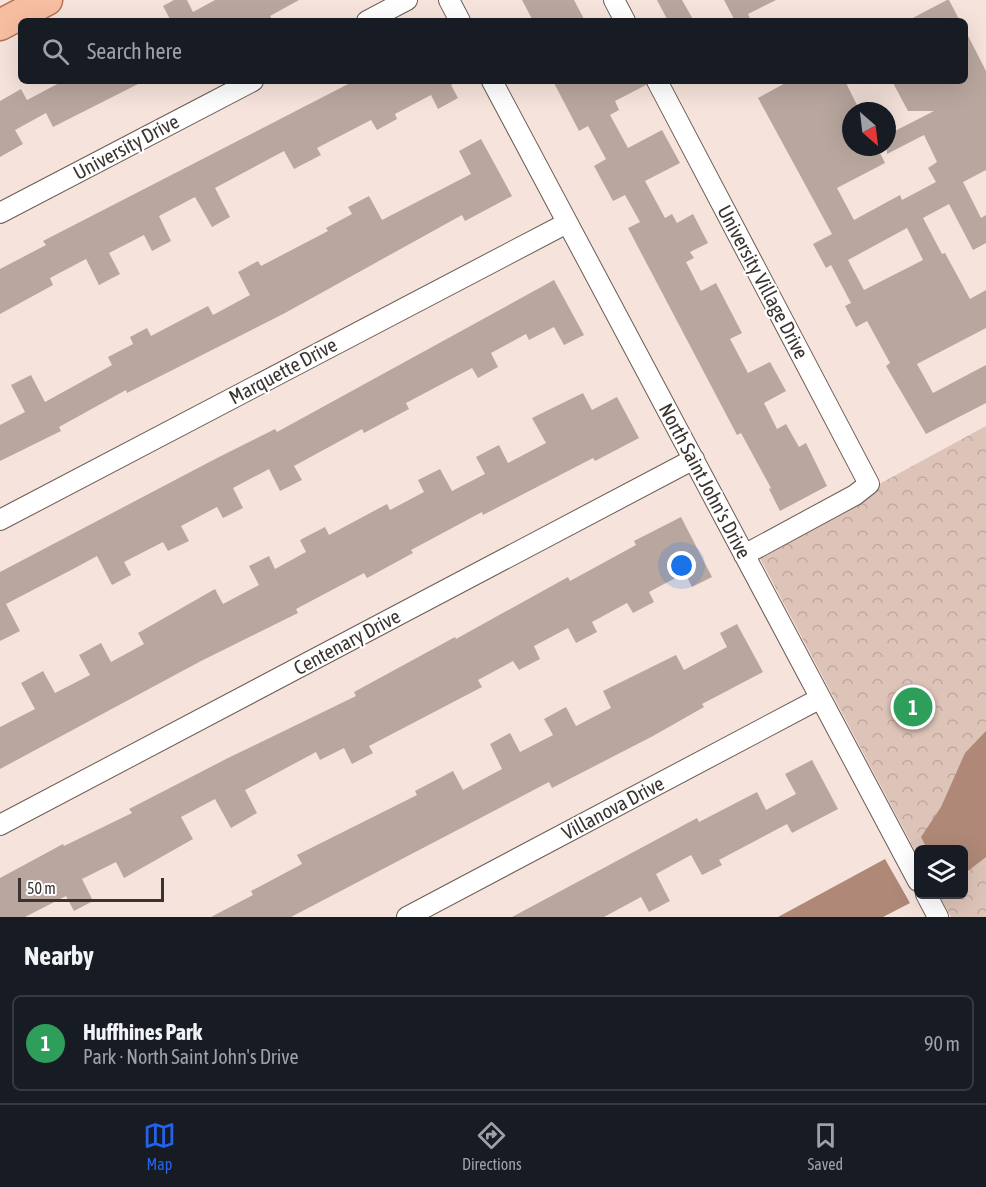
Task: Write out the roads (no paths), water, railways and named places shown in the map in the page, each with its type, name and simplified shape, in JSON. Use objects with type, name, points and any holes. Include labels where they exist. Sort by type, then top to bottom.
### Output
[{"type":"main road","points":[[0,25],[47,0]]},
{"type":"street","points":[[373,18],[407,0]]},
{"type":"street","points":[[449,0],[458,18]]},
{"type":"street","points":[[614,0],[623,18]]},
{"type":"street","name":"University Drive","points":[[0,213],[247,84]]},
{"type":"street","name":"North Saint John's Drive","points":[[494,84],[914,874]]},
{"type":"street","name":"University Village Drive","points":[[659,84],[869,484],[855,495],[744,555]]},
{"type":"street","name":"Marquette Drive","points":[[0,520],[567,223]]},
{"type":"street","name":"Centenary Drive","points":[[0,825],[694,459]]},
{"type":"street","name":"Villanova Drive","points":[[407,917],[819,699]]},
{"type":"street","points":[[929,899],[938,917]]},
{"type":"place","name":"Huffhines Park","points":[[913,707]]}]
